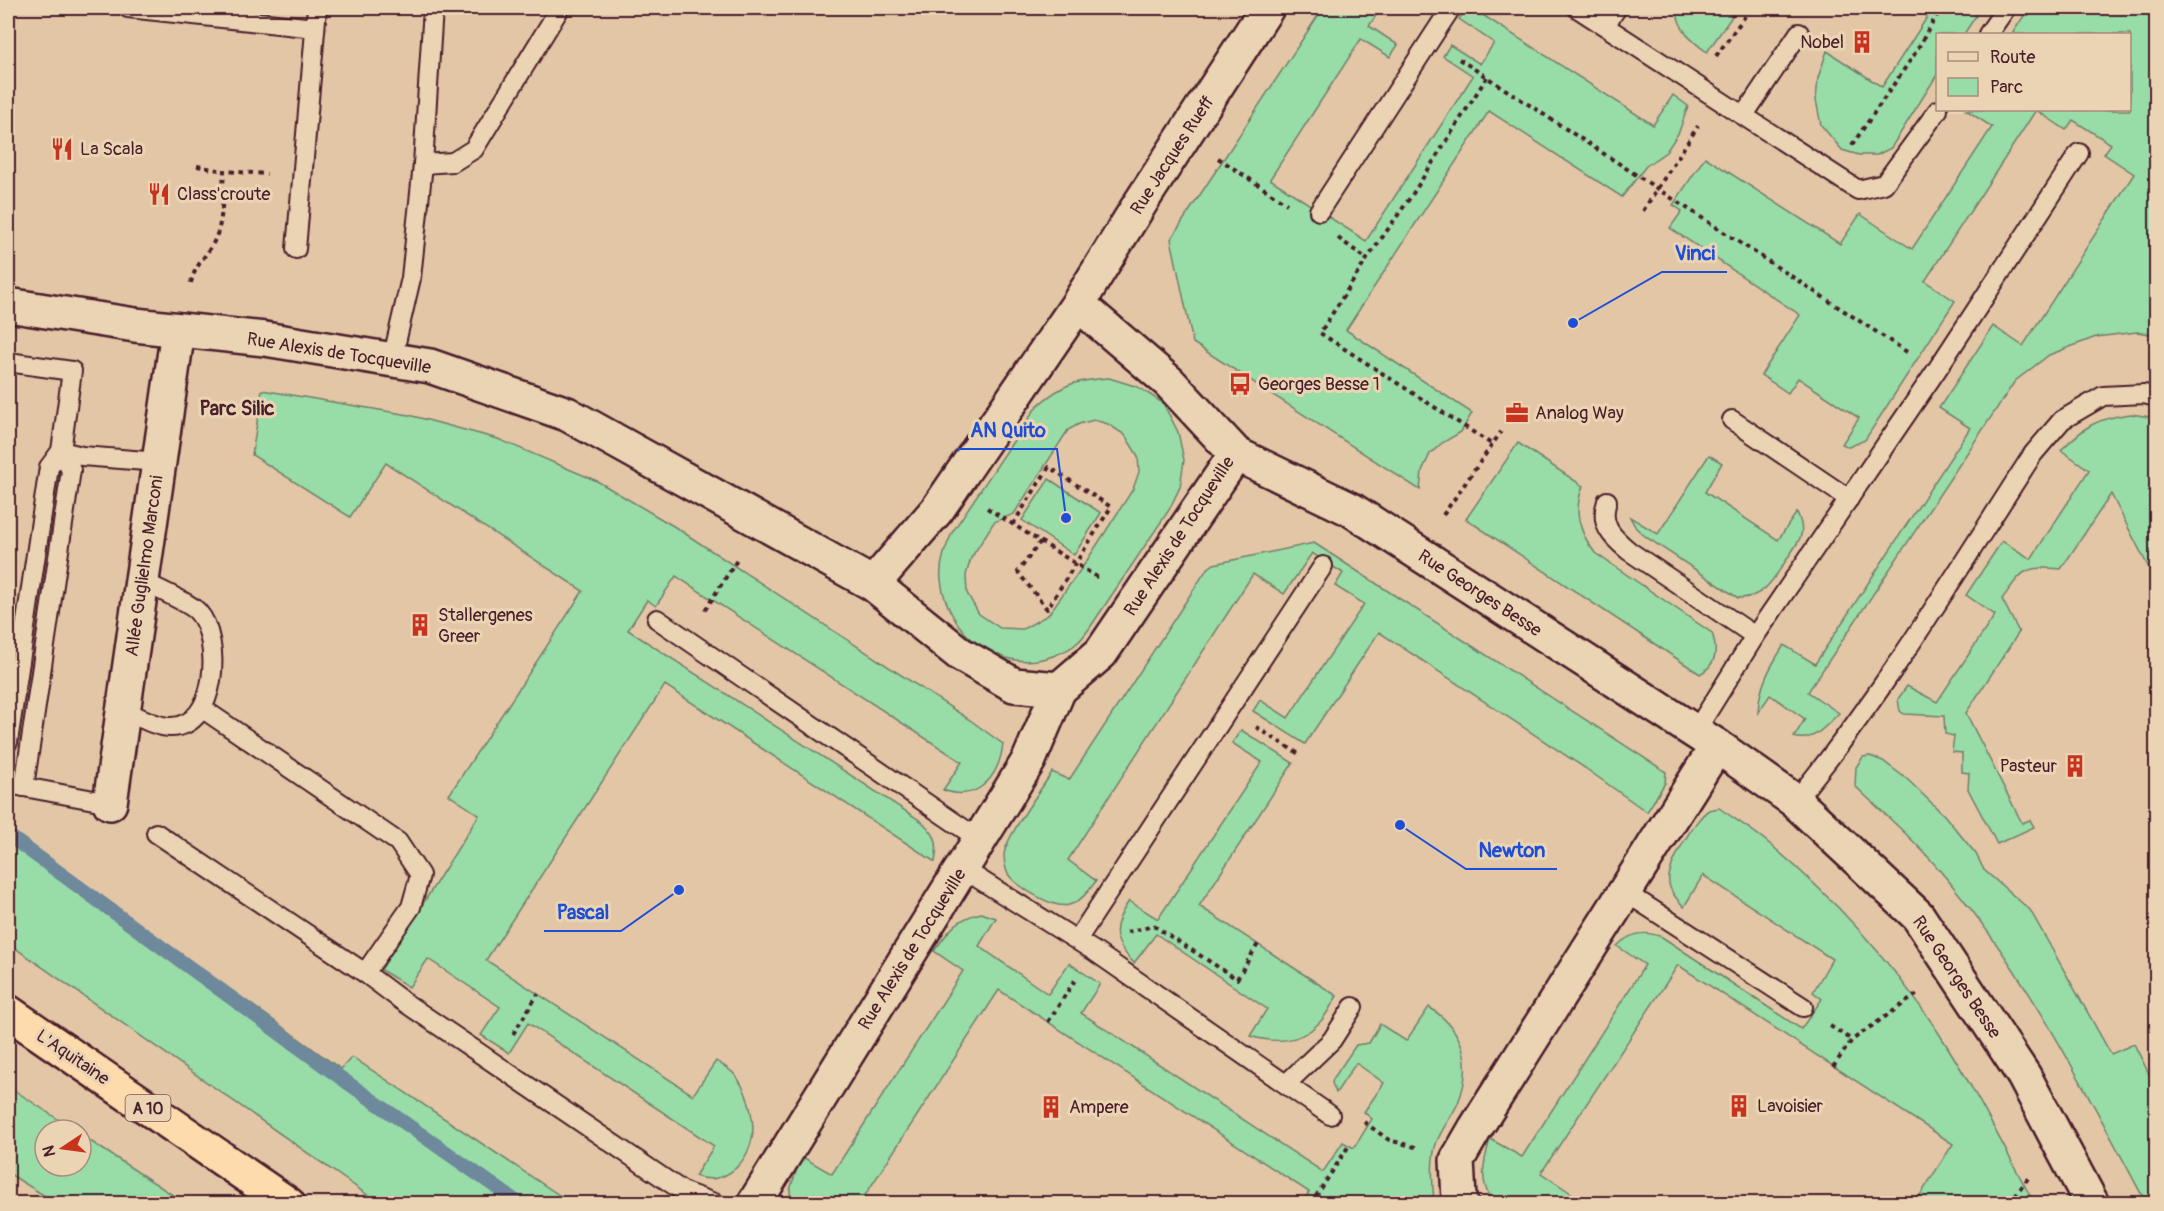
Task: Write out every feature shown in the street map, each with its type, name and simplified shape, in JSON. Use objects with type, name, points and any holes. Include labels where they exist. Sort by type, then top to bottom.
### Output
[{"type":"highway","name":"L'Aquitaine","points":[[8,1012],[288,1203]]},
{"type":"street","name":"Rue Jacques Rueff","points":[[1078,304],[1267,8]]},
{"type":"street","name":"Rue Alexis de Tocqueville","points":[[754,1203],[1029,760],[1059,689],[1101,653],[1236,454],[1169,382],[1078,304]]},
{"type":"street","points":[[873,584],[937,510],[1078,304]]},
{"type":"street","name":"Rue Alexis de Tocqueville","points":[[8,305],[178,330],[265,339],[430,366],[567,414],[873,584],[960,654],[1014,685],[1059,689]]},
{"type":"street","name":"Allée Guglielmo Marconi","points":[[110,803],[178,330]]},
{"type":"street","name":"Rue Georges Besse","points":[[1236,454],[1352,510],[1706,739],[1795,801],[1918,916],[2024,1076],[2092,1203]]},
{"type":"street","points":[[1461,1203],[1458,1160],[1475,1129],[1625,892],[1706,739]]},
{"type":"lane","points":[[128,8],[315,28]]},
{"type":"lane","points":[[296,249],[317,8]]},
{"type":"lane","points":[[392,360],[411,278],[423,164],[433,8]]},
{"type":"lane","points":[[423,164],[453,162],[474,149],[560,8]]},
{"type":"lane","points":[[1319,211],[1451,8]]},
{"type":"lane","points":[[1577,8],[1718,97],[1858,190],[1884,184],[1937,111]]},
{"type":"lane","points":[[1605,25],[1617,8]]},
{"type":"lane","points":[[1989,33],[2006,8]]},
{"type":"lane","points":[[1744,115],[1799,33]]},
{"type":"lane","points":[[1706,739],[1755,636],[1936,371],[2079,153]]},
{"type":"lane","points":[[8,362],[72,371],[61,451],[49,467],[8,742]]},
{"type":"lane","points":[[1795,801],[1869,706],[2033,454],[2062,420],[2103,396],[2144,393],[2157,397]]},
{"type":"lane","points":[[1732,420],[1849,499]]},
{"type":"lane","points":[[61,451],[82,456],[159,462]]},
{"type":"lane","points":[[61,451],[71,470],[16,785],[110,803]]},
{"type":"lane","points":[[1607,501],[1605,520],[1611,536],[1648,564],[1755,636]]},
{"type":"lane","points":[[1077,940],[1323,566]]},
{"type":"lane","points":[[123,710],[159,725],[172,727],[189,722],[203,709],[212,674],[212,639],[197,611],[142,580]]},
{"type":"lane","points":[[657,619],[980,840]]},
{"type":"lane","points":[[203,709],[398,842],[420,875],[411,907],[365,973]]},
{"type":"lane","points":[[156,833],[684,1192],[717,1203]]},
{"type":"lane","points":[[963,869],[1094,951],[1330,1115]]},
{"type":"lane","points":[[1625,892],[1803,1007]]},
{"type":"lane","points":[[1286,1084],[1332,1040],[1353,1007]]},
{"type":"path","points":[[1696,84],[1751,8]]},
{"type":"path","points":[[1832,173],[1914,55],[1941,8]]},
{"type":"path","points":[[1431,40],[1936,371]]},
{"type":"path","points":[[1487,77],[1320,333],[1493,445]]},
{"type":"path","points":[[1643,211],[1718,97]]},
{"type":"path","points":[[197,166],[224,171],[301,177]]},
{"type":"path","points":[[191,283],[192,275],[215,239],[220,224],[224,171]]},
{"type":"path","points":[[1443,515],[1501,432]]},
{"type":"path","points":[[1013,524],[1049,467],[1111,507],[1047,609],[1018,572],[1040,542]]},
{"type":"path","points":[[985,506],[1136,602]]},
{"type":"path","points":[[687,639],[737,560]]},
{"type":"path","points":[[1289,748],[1299,754]]},
{"type":"path","points":[[1048,1022],[1094,951],[1113,935],[1154,926],[1237,979],[1258,944]]},
{"type":"path","points":[[1833,1067],[1852,1040],[1919,993]]},
{"type":"path","points":[[494,1064],[538,994]]},
{"type":"path","points":[[1358,1131],[1364,1122],[1389,1140],[1458,1160]]},
{"type":"path","points":[[1311,1203],[1352,1140]]},
{"type":"path","points":[[2010,1203],[2028,1178]]},
{"type":"shaded area","points":[[8,8],[2100,8],[2109,33],[1936,33],[1936,111],[2131,111],[2156,147],[2156,1203],[8,1203]]},
{"type":"green space","points":[[1323,8],[1381,8],[1369,26],[1398,45],[1390,57],[1361,39],[1270,179],[1366,241],[1473,76],[1443,56],[1450,45],[1480,64],[1494,43],[1459,19],[1466,8],[1472,8],[1653,125],[1673,95],[1688,106],[1679,132],[1666,152],[1646,166],[1622,197],[1489,111],[1346,330],[1472,413],[1461,432],[1442,443],[1430,454],[1422,471],[1420,490],[1193,343],[1171,239]]},
{"type":"green space","points":[[1676,8],[1738,8],[1707,52],[1686,34],[1677,16]]},
{"type":"green space","points":[[1933,8],[1981,8],[1965,33],[1936,33],[1936,77],[1891,148],[1877,155],[1859,155],[1842,150],[1821,125],[1816,100],[1818,78],[1827,51],[1882,87]]},
{"type":"green space","points":[[2029,8],[2156,8],[2156,335],[2137,332],[2096,337],[2049,355],[2015,381],[1808,692],[1839,713],[1813,735],[1807,738],[1794,737],[1805,719],[1770,695],[1758,713],[1763,685],[1779,653],[1784,645],[1815,664],[1970,428],[1939,408],[1993,326],[2023,346],[2134,174],[2104,154],[2111,144],[2073,120],[2066,130],[2038,111],[2131,111],[2131,33],[2013,33]]},
{"type":"green space","points":[[1968,111],[2035,111],[1925,281],[1955,301],[1865,440],[1849,447],[1842,444],[1859,418],[1798,378],[1788,393],[1761,375],[1800,315],[1670,228],[1682,211],[1673,205],[1705,157],[1840,244],[1860,214],[1912,249],[1992,127]]},
{"type":"green space","points":[[1109,378],[1138,387],[1163,403],[1178,432],[1184,460],[1180,487],[1169,510],[1079,641],[1059,654],[1033,660],[1014,660],[996,655],[965,633],[945,600],[941,567],[946,549],[953,531],[1037,406],[1062,388],[1078,382]],"holes":[[[1094,420],[1108,424],[1125,435],[1138,456],[1139,472],[1133,489],[1086,562],[1048,615],[1023,629],[1000,628],[979,614],[967,593],[966,575],[971,558],[994,522],[1014,514],[1068,430]]]},
{"type":"green space","points":[[262,390],[409,415],[498,439],[597,481],[675,527],[970,720],[1003,744],[997,767],[985,784],[967,793],[943,790],[962,762],[676,576],[656,606],[647,600],[628,630],[921,821],[933,835],[937,849],[935,862],[665,685],[486,960],[693,1095],[716,1061],[731,1071],[739,1080],[745,1093],[753,1128],[752,1139],[743,1160],[727,1174],[706,1179],[695,1176],[714,1146],[528,1023],[509,1053],[481,1035],[500,1007],[428,959],[409,987],[381,970],[479,815],[449,795],[583,591],[386,463],[350,517],[252,455]]},
{"type":"green space","points":[[2131,414],[2156,418],[2156,582],[2111,494],[2061,569],[2031,569],[2015,581],[2002,599],[2019,632],[1966,713],[2022,823],[2030,820],[2034,827],[1997,844],[1968,789],[1969,773],[1962,772],[1962,753],[1952,752],[1954,736],[1945,734],[1944,716],[1904,714],[1900,711],[1898,699],[1907,686],[1937,702],[1995,615],[1966,595],[2002,541],[2031,559],[2089,470],[2061,450],[2092,424]]},
{"type":"green space","points":[[1518,443],[1583,486],[1578,504],[1579,521],[1595,553],[1712,633],[1715,656],[1706,670],[1700,674],[1466,519]]},
{"type":"green space","points":[[1709,455],[1722,463],[1705,492],[1778,540],[1797,512],[1800,521],[1802,529],[1797,544],[1778,573],[1762,591],[1755,595],[1738,598],[1646,537],[1636,528],[1630,517],[1658,534]]},
{"type":"green space","points":[[1049,479],[1101,513],[1074,555],[1022,520]]},
{"type":"green space","points":[[1314,543],[1666,772],[1665,783],[1647,812],[1585,768],[1379,632],[1305,744],[1253,711],[1260,700],[1288,718],[1364,604],[1335,586],[1343,573],[1312,553],[1284,594],[1253,574],[1068,860],[1096,881],[1084,895],[1069,905],[1054,904],[1027,891],[1013,879],[1008,874],[1004,856],[1010,838],[1024,814],[1052,772],[1069,780],[1207,569],[1214,564]]},
{"type":"green space","points":[[1241,730],[1293,763],[1199,906],[1337,996],[1326,1014],[1311,1030],[1285,1040],[1268,1040],[1250,1036],[1267,1009],[1156,934],[1134,963],[1121,948],[1116,934],[1119,919],[1129,901],[1158,919],[1262,762],[1232,743]]},
{"type":"green space","points":[[1870,756],[1883,761],[1908,780],[1944,815],[1976,854],[1984,870],[2030,910],[2111,1054],[2134,1044],[2156,1088],[2156,1203],[2146,1203],[2050,1028],[1997,945],[1927,855],[1855,786],[1856,767],[1863,757]]},
{"type":"green space","points":[[1719,808],[1752,830],[1795,866],[1840,909],[1882,956],[1920,1006],[1964,1074],[2034,1203],[1915,1203],[1953,1144],[1678,965],[1541,1173],[1580,1199],[1575,1204],[1492,1203],[1485,1186],[1483,1171],[1490,1139],[1522,1157],[1645,965],[1617,946],[1627,938],[1643,933],[1662,937],[1801,1029],[1822,999],[1813,992],[1832,959],[1703,875],[1684,907],[1673,893],[1669,876],[1683,843],[1703,814]]},
{"type":"green space","points":[[8,829],[341,1069],[352,1057],[571,1203],[379,1203],[8,943]]},
{"type":"green space","points":[[981,913],[996,918],[979,946],[1048,994],[1069,963],[1100,984],[1081,1013],[1323,1172],[1343,1142],[1354,1148],[1372,1119],[1364,1112],[1384,1083],[1356,1063],[1336,1093],[1332,1083],[1333,1079],[1356,1045],[1369,1043],[1380,1024],[1406,1041],[1429,1007],[1451,1026],[1463,1049],[1465,1061],[1463,1088],[1458,1103],[1434,1151],[1432,1174],[1434,1203],[1302,1203],[1309,1192],[999,990],[864,1197],[874,1203],[791,1203],[790,1190],[801,1156],[832,1174],[963,971],[934,951],[959,922]]},
{"type":"green space","points":[[8,1086],[56,1118],[33,1118],[33,1178],[93,1178],[93,1143],[185,1203],[56,1203],[8,1173]]},
{"type":"waterway","points":[[8,835],[338,1076],[520,1204]]},
{"type":"place","name":"Nobel","points":[[1862,42]]},
{"type":"place","name":"La Scala","points":[[62,149]]},
{"type":"place","name":"Class'croute","points":[[159,194]]},
{"type":"place","name":"Vinci","points":[[1573,323]]},
{"type":"place","name":"Georges Besse 1","points":[[1240,384]]},
{"type":"place","name":"Analog Way","points":[[1517,413]]},
{"type":"place","name":"AN Quito","points":[[1066,518]]},
{"type":"place","name":"Stallergenes Greer","points":[[420,625]]},
{"type":"place","name":"Pasteur","points":[[2075,766]]},
{"type":"place","name":"Newton","points":[[1400,825]]},
{"type":"place","name":"Pascal","points":[[679,890]]},
{"type":"place","name":"Lavoisier","points":[[1739,1106]]},
{"type":"place","name":"Ampere","points":[[1051,1107]]},
{"type":"district","name":"Parc Silic","points":[[237,408]]}]
